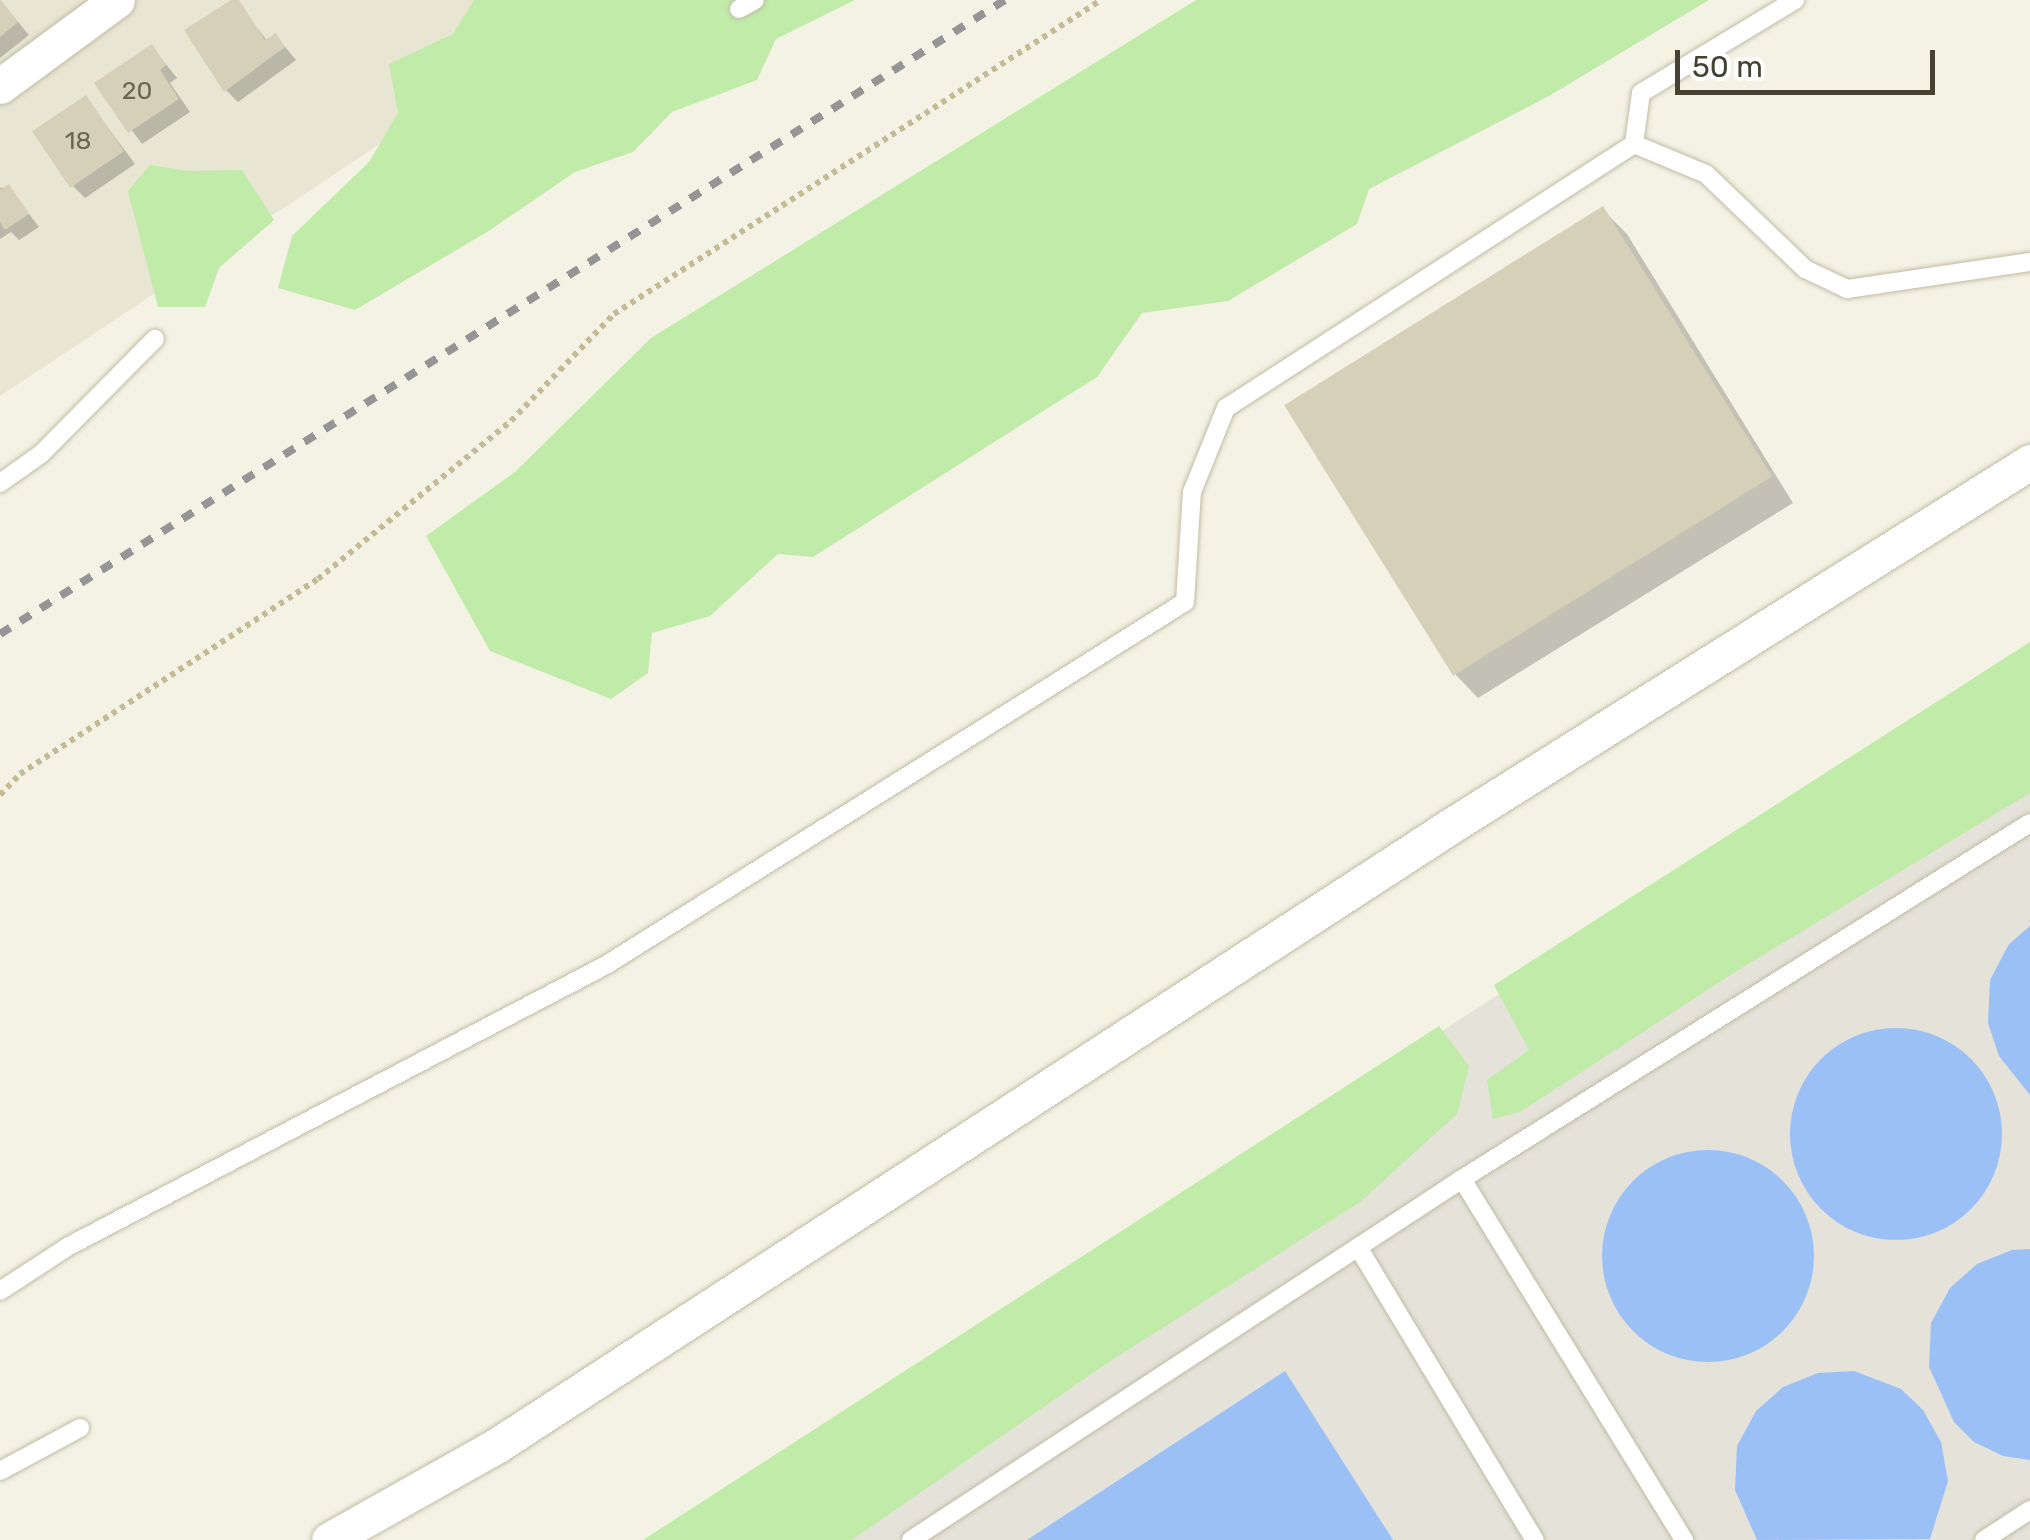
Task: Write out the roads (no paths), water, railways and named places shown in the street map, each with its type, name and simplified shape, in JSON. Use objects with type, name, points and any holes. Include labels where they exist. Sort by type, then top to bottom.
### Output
[{"type":"street","points":[[0,86],[118,0]]},
{"type":"street","points":[[329,1540],[496,1446],[1449,827],[2030,462]]},
{"type":"lane","points":[[1634,144],[1640,92],[1795,0]]},
{"type":"lane","points":[[1634,144],[1706,174],[1804,269],[1847,289],[2030,262]]},
{"type":"lane","points":[[0,1291],[70,1246],[606,965],[1185,602],[1192,492],[1226,408],[1634,144]]},
{"type":"lane","points":[[0,483],[41,454],[155,339]]},
{"type":"lane","points":[[911,1540],[1462,1179],[2030,823]]},
{"type":"lane","points":[[1462,1179],[1684,1540]]},
{"type":"lane","points":[[1358,1247],[1535,1540]]},
{"type":"lane","points":[[0,1471],[80,1428]]},
{"type":"lane","points":[[1984,1540],[2030,1510]]},
{"type":"water","points":[[2030,926],[2030,1095],[1999,1056],[1988,1023],[1990,980],[2009,944]]},
{"type":"water","points":[[1896,1028],[1937,1036],[1971,1059],[1994,1093],[2002,1134],[1994,1175],[1971,1209],[1937,1232],[1896,1240],[1855,1232],[1821,1209],[1798,1175],[1790,1134],[1798,1093],[1821,1059],[1855,1036]]},
{"type":"water","points":[[1708,1150],[1749,1158],[1783,1181],[1806,1215],[1814,1256],[1806,1297],[1783,1331],[1749,1354],[1708,1362],[1667,1354],[1633,1331],[1610,1297],[1602,1256],[1610,1215],[1633,1181],[1667,1158]]},
{"type":"water","points":[[2030,1249],[2030,1460],[2003,1456],[1974,1442],[1954,1422],[1929,1367],[1931,1323],[1950,1288],[1977,1264],[2012,1250]]},
{"type":"water","points":[[1285,1371],[1393,1540],[1027,1540]]},
{"type":"water","points":[[1854,1371],[1901,1389],[1923,1410],[1941,1442],[1948,1481],[1930,1539],[1757,1540],[1735,1490],[1737,1446],[1756,1411],[1783,1387],[1818,1373]]},
{"type":"railway","points":[[0,634],[1005,0]]}]
